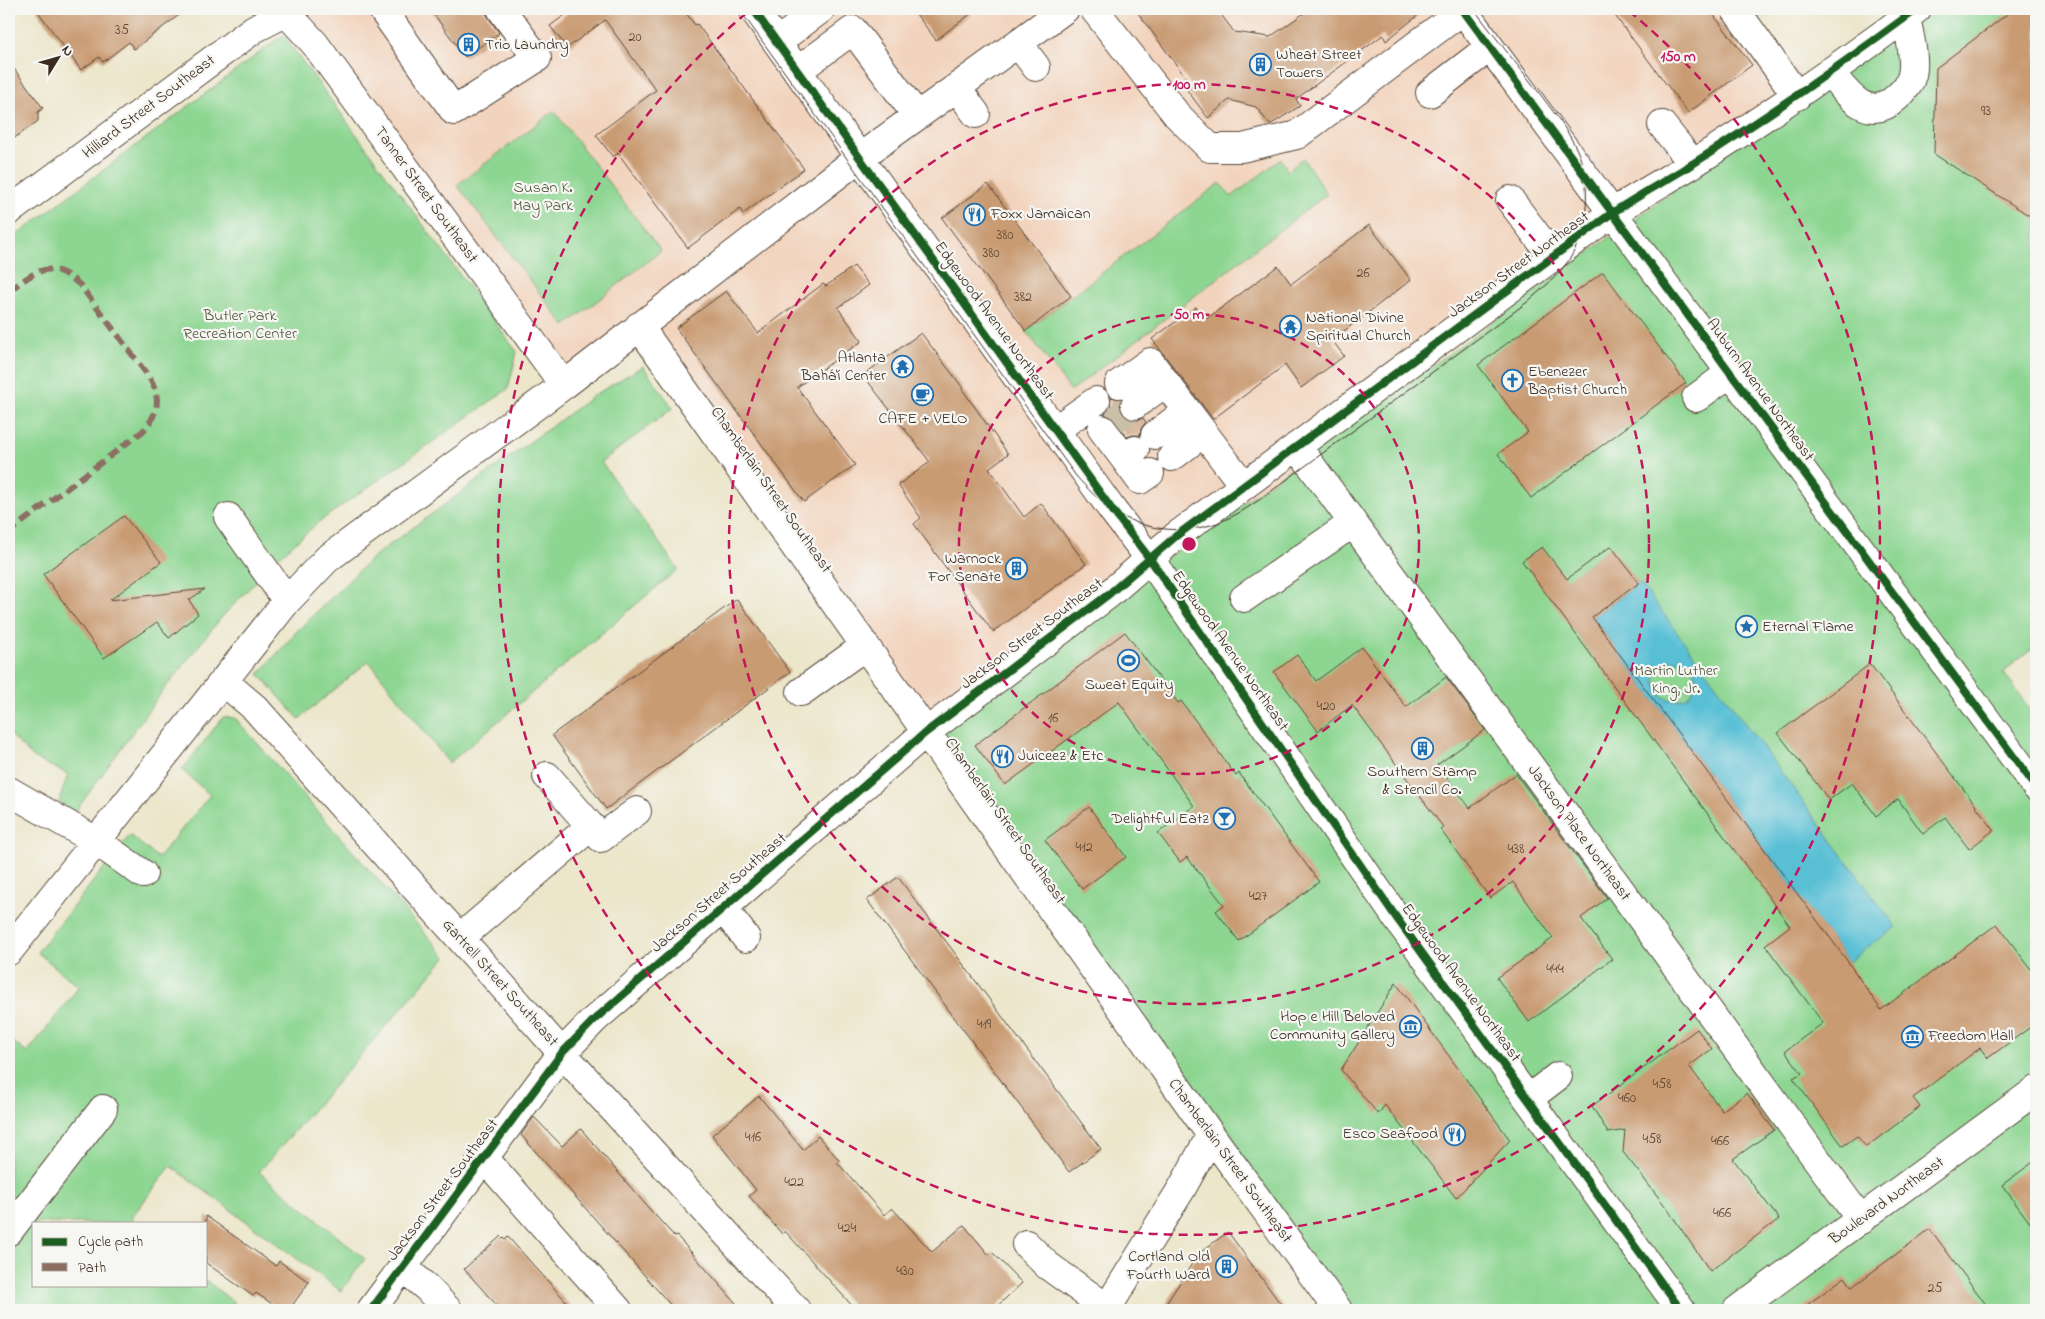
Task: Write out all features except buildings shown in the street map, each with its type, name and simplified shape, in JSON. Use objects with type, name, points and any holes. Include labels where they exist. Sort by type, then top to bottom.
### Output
[{"type":"street","points":[[384,12],[454,111],[537,58],[501,9]]},
{"type":"street","name":"Edgewood Avenue Northeast","points":[[753,9],[1055,430],[1150,559],[1398,920],[1681,1310]]},
{"type":"street","points":[[777,42],[822,9]]},
{"type":"street","points":[[9,951],[287,601],[327,560],[564,385],[860,158],[1065,9]]},
{"type":"street","points":[[1094,9],[1177,115],[1210,148],[1242,148],[1297,135],[1462,9]]},
{"type":"street","name":"Auburn Avenue Northeast","points":[[1462,9],[2036,787]]},
{"type":"street","points":[[1735,9],[1797,96]]},
{"type":"street","name":"Hilliard Street Southeast","points":[[9,211],[254,29],[288,10]]},
{"type":"street","name":"Tanner Street Southeast","points":[[288,10],[315,44],[564,385]]},
{"type":"street","points":[[1830,72],[1848,95],[1862,105],[1878,109],[1889,104],[1906,89],[1912,74],[1911,13]]},
{"type":"street","name":"Jackson Street Northeast","points":[[1150,559],[1176,536],[1612,213],[1693,164],[1797,96],[1911,13]]},
{"type":"street","points":[[797,71],[854,30],[917,116]]},
{"type":"street","points":[[1018,43],[1036,67]]},
{"type":"street","points":[[1430,93],[1490,48]]},
{"type":"street","points":[[957,88],[976,114]]},
{"type":"street","points":[[1662,125],[1693,164]]},
{"type":"street","points":[[1510,200],[1553,257]]},
{"type":"street","name":"Chamberlain Street Southeast","points":[[639,326],[925,733],[1338,1310]]},
{"type":"street","points":[[1127,394],[1150,362],[1244,486]]},
{"type":"street","points":[[1696,398],[1730,373]]},
{"type":"street","points":[[1138,448],[1186,411]]},
{"type":"street","points":[[1055,430],[1099,415],[1138,448],[1140,480],[1150,473]]},
{"type":"street","points":[[1172,457],[1203,433]]},
{"type":"street","name":"Jackson Place Northeast","points":[[1297,446],[1861,1220]]},
{"type":"street","points":[[228,518],[287,601]]},
{"type":"street","points":[[1244,598],[1353,523]]},
{"type":"street","name":"Jackson Street Southeast","points":[[371,1310],[562,1053],[595,1019],[925,733],[1109,594],[1150,559]]},
{"type":"street","points":[[801,692],[865,646]]},
{"type":"street","name":"Gartrell Street Southeast","points":[[223,681],[255,708],[562,1053],[796,1310]]},
{"type":"street","points":[[547,776],[601,838],[637,811]]},
{"type":"street","points":[[9,791],[96,841],[142,874]]},
{"type":"street","points":[[460,938],[591,826]]},
{"type":"street","points":[[722,908],[746,938]]},
{"type":"street","points":[[1528,1099],[1558,1076]]},
{"type":"street","name":"Boulevard Northeast","points":[[1737,1310],[2036,1090]]},
{"type":"street","points":[[9,1231],[103,1109]]},
{"type":"street","points":[[1026,1244],[1047,1265],[1106,1309],[1182,1188],[1211,1135]]},
{"type":"street","points":[[484,1158],[618,1310]]},
{"type":"street","points":[[403,1267],[448,1310]]},
{"type":"shaded area","points":[[274,9],[1752,9],[1802,77],[1382,382],[1950,1151],[2036,1310],[1341,1310],[639,326],[564,385]]},
{"type":"green space","name":"Martin Luther King, Jr.","points":[[1925,9],[2036,9],[2036,646],[2003,672],[2036,718],[2036,1310],[1341,1310],[925,733]]},
{"type":"green space","name":"Butler Park Recreation Center","points":[[283,35],[517,352],[508,389],[320,521],[282,554],[221,618],[161,693],[75,812],[59,802],[68,774],[35,759],[9,734],[9,241]]},
{"type":"green space","name":"Susan K. May Park","points":[[554,111],[661,251],[565,326],[457,185]]},
{"type":"green space","points":[[1303,158],[1327,194],[1071,391],[1026,331],[1220,183],[1231,197],[1281,159],[1288,171]]},
{"type":"green space","points":[[643,366],[673,408],[601,462],[678,569],[449,763],[369,661],[299,719],[259,674],[298,630],[373,557],[593,396]]},
{"type":"green space","points":[[223,717],[235,718],[446,957],[259,1172],[365,1259],[341,1291],[171,1166],[131,1218],[135,1222],[32,1222],[32,1286],[208,1286],[208,1282],[243,1310],[9,1310],[9,1039],[27,1053],[79,987],[37,952],[130,835],[158,858],[210,795],[182,770]]},
{"type":"water","points":[[1639,583],[1642,585],[1896,927],[1848,962],[1592,617]],"holes":[[[1673,660],[1685,663],[1692,669],[1696,677],[1692,693],[1685,698],[1675,700],[1663,697],[1655,680],[1658,670],[1661,666]]]},
{"type":"tunnel","points":[[1113,421],[1135,405]]},
{"type":"tram line","points":[[739,9],[1076,476],[1102,503],[1126,518],[1140,524],[1172,530],[1203,527],[1219,522],[1237,514],[1262,498],[1526,303],[1554,277],[1569,260],[1576,248],[1581,235],[1586,206],[1585,176],[1577,150],[1553,112],[1474,9]]},
{"type":"marked path","points":[[9,291],[28,277],[44,270],[52,269],[80,285],[146,373],[154,388],[157,402],[153,416],[143,431],[9,532]]},
{"type":"cycle path","points":[[753,9],[1113,511],[1150,559],[1398,920],[1681,1310]]},
{"type":"cycle path","points":[[1462,9],[2036,787]]},
{"type":"cycle path","points":[[371,1310],[562,1053],[595,1019],[925,733],[1109,594],[1176,536],[1612,213],[1751,126],[1917,9]]},
{"type":"place","name":"Trio Laundry","points":[[469,45]]},
{"type":"place","name":"Wheat Street Towers","points":[[1260,64]]},
{"type":"place","name":"Foxx Jamaican","points":[[975,214]]},
{"type":"place","name":"National Divine Spiritual Church","points":[[1290,327]]},
{"type":"place","name":"Atlanta Bahá'í Center","points":[[902,367]]},
{"type":"place","name":"Ebenezer Baptist Church","points":[[1512,381]]},
{"type":"place","name":"CAFE + VELO","points":[[923,395]]},
{"type":"place","name":"Warnock For Senate","points":[[1017,568]]},
{"type":"place","name":"Eternal Flame","points":[[1746,627]]},
{"type":"place","name":"Sweat Equity","points":[[1129,661]]},
{"type":"place","name":"Southern Stamp & Stencil Co.","points":[[1422,748]]},
{"type":"place","name":"Juiceez & Etc","points":[[1002,756]]},
{"type":"place","name":"Delightful Eatz","points":[[1225,819]]},
{"type":"place","name":"Hop e Hill Beloved Community Gallery","points":[[1411,1026]]},
{"type":"place","name":"Freedom Hall","points":[[1912,1036]]},
{"type":"place","name":"Esco Seafood","points":[[1454,1134]]},
{"type":"place","name":"Cortland Old Fourth Ward","points":[[1226,1266]]}]
